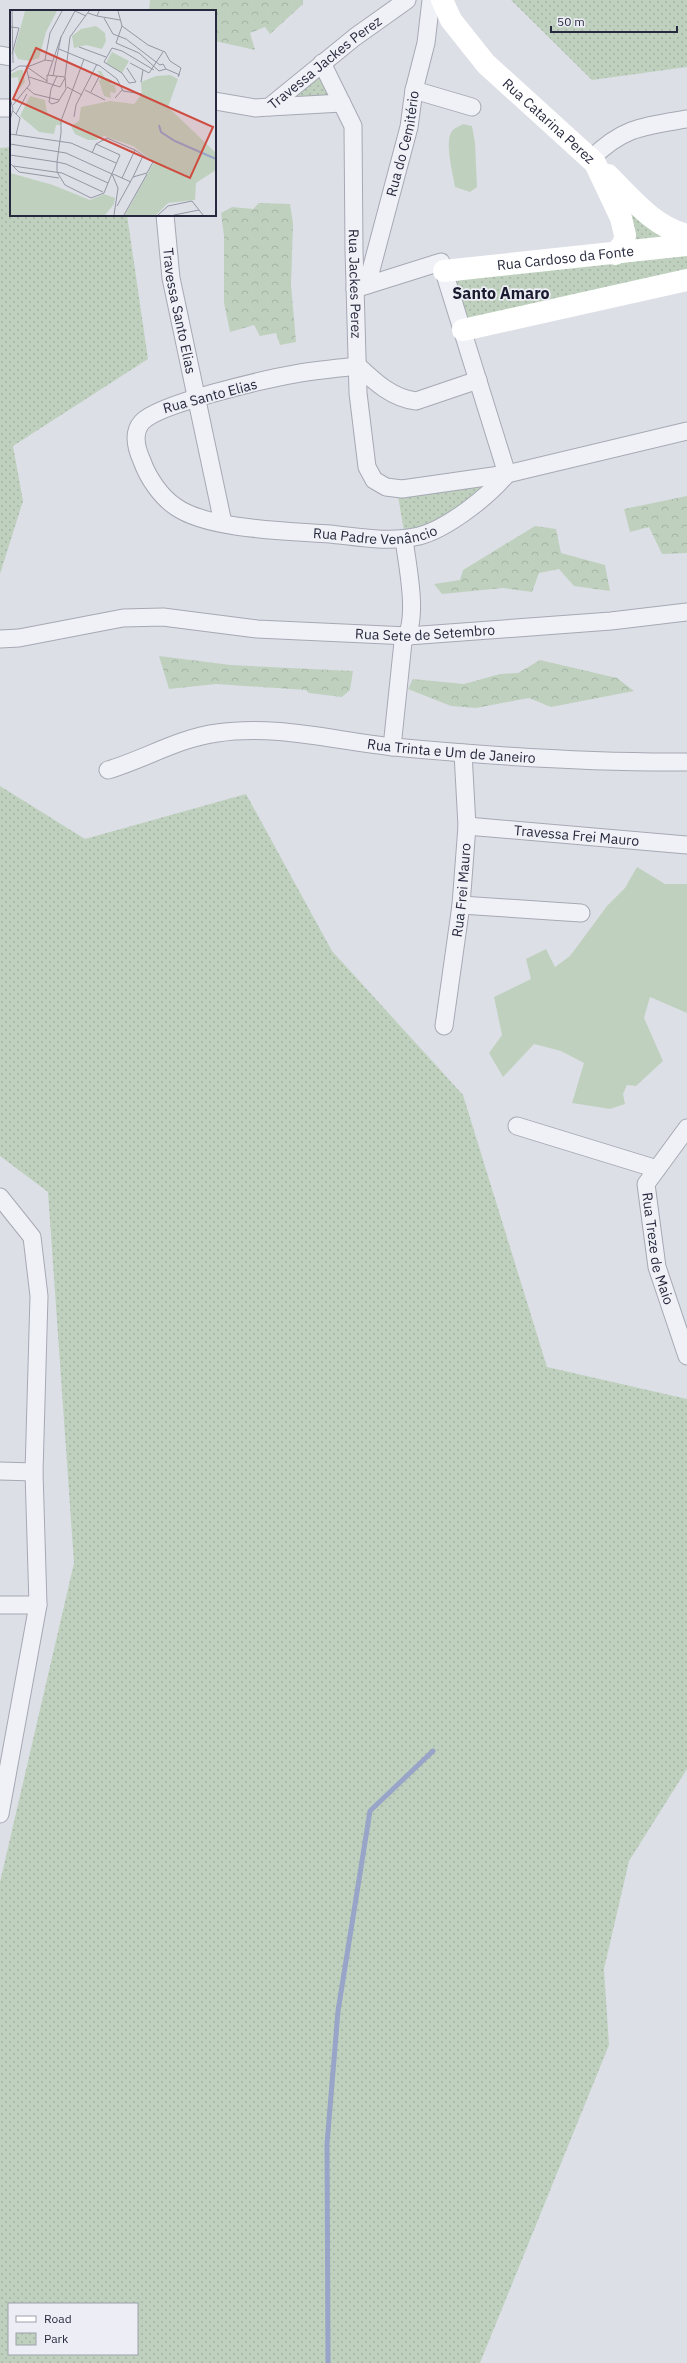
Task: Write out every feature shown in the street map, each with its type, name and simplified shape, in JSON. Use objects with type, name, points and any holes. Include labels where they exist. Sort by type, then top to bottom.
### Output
[{"type":"main road","name":"Rua Catarina Perez","points":[[442,0],[451,20],[486,64],[593,161],[611,192],[624,226],[624,243],[615,254]]},
{"type":"main road","points":[[593,161],[649,215],[670,229],[687,235]]},
{"type":"main road","name":"Rua Cardoso da Fonte","points":[[444,271],[615,254],[687,245]]},
{"type":"main road","points":[[463,330],[687,280]]},
{"type":"street","name":"Travessa Jackes Perez","points":[[216,101],[254,108],[269,107],[322,63],[407,0]]},
{"type":"street","name":"Rua do Cemitério","points":[[361,287],[409,127],[414,90],[426,43],[431,0]]},
{"type":"street","points":[[0,55],[10,56]]},
{"type":"street","name":"Rua Jackes Perez","points":[[322,63],[354,126],[361,287],[358,393],[367,468],[374,480],[386,487],[402,489],[507,474]]},
{"type":"street","points":[[414,90],[472,107]]},
{"type":"street","points":[[269,107],[342,103]]},
{"type":"street","points":[[593,161],[608,142],[623,133],[643,126],[687,119]]},
{"type":"street","name":"Travessa Santo Elias","points":[[165,216],[171,278],[223,523]]},
{"type":"street","name":"Rua Cardoso da Fonte","points":[[361,287],[441,262],[444,271]]},
{"type":"street","points":[[444,271],[507,474],[687,431]]},
{"type":"street","points":[[358,366],[382,388],[401,397],[416,401],[478,380]]},
{"type":"street","name":"Rua Santo Elias","points":[[223,523],[196,517],[176,508],[163,496],[151,480],[138,453],[136,438],[141,423],[154,412],[196,398],[299,373],[358,366]]},
{"type":"street","name":"Rua Padre Venâncio","points":[[223,523],[252,528],[404,539],[434,531],[495,489],[507,474]]},
{"type":"street","points":[[392,747],[403,642],[408,636],[412,616],[404,539]]},
{"type":"street","name":"Rua Sete de Setembro","points":[[0,639],[19,638],[123,618],[162,617],[257,628],[408,636],[611,621],[687,612]]},
{"type":"street","name":"Rua Trinta e Um de Janeiro","points":[[108,770],[134,762],[192,739],[217,733],[285,733],[392,747],[463,753],[629,763],[687,762]]},
{"type":"street","name":"Rua Frei Mauro","points":[[444,1026],[461,905],[467,826],[463,753]]},
{"type":"street","name":"Travessa Frei Mauro","points":[[467,826],[687,845]]},
{"type":"street","points":[[461,905],[581,913]]},
{"type":"street","points":[[517,1126],[657,1169]]},
{"type":"street","name":"Rua Treze de Maio","points":[[687,1128],[646,1184],[657,1267],[682,1326],[687,1356]]},
{"type":"street","points":[[0,1197],[32,1237],[39,1296],[34,1472],[38,1605],[7,1734],[0,1814]]},
{"type":"street","points":[[0,1471],[34,1472]]},
{"type":"street","points":[[0,1605],[38,1605]]},
{"type":"green space","points":[[150,0],[303,0],[303,4],[270,34],[265,27],[250,33],[255,50],[216,41],[216,10],[149,10]]},
{"type":"green space","points":[[511,0],[687,0],[687,67],[592,80]]},
{"type":"green space","points":[[321,71],[335,98],[296,98],[296,94]]},
{"type":"green space","points":[[463,124],[472,126],[475,143],[477,187],[470,192],[455,187],[449,150],[449,142],[452,131]]},
{"type":"green space","points":[[10,147],[10,216],[127,216],[148,359],[13,446],[23,501],[0,574],[0,148]]},
{"type":"green space","points":[[621,201],[667,238],[637,245]]},
{"type":"green space","points":[[259,203],[290,204],[293,223],[291,285],[296,342],[280,345],[276,333],[260,336],[254,325],[230,332],[224,303],[224,236],[221,213],[232,207],[253,209]]},
{"type":"green space","points":[[687,251],[687,274],[467,318],[456,285],[459,277]]},
{"type":"green space","points":[[494,483],[432,525],[404,531],[398,496]]},
{"type":"green space","points":[[687,496],[687,553],[662,554],[649,527],[630,532],[624,509]]},
{"type":"green space","points":[[535,526],[556,529],[561,553],[605,565],[610,591],[574,586],[559,569],[539,573],[532,592],[503,588],[442,594],[434,584],[460,580],[463,570]]},
{"type":"green space","points":[[159,656],[231,665],[353,671],[350,690],[342,697],[309,693],[306,690],[216,684],[169,689]]},
{"type":"green space","points":[[540,660],[617,678],[634,691],[551,707],[529,698],[476,708],[451,706],[408,689],[413,679],[464,684],[500,674],[518,673]]},
{"type":"green space","points":[[0,786],[85,839],[246,794],[332,951],[463,1095],[547,1367],[687,1399],[687,1769],[629,1861],[604,1969],[609,2045],[480,2363],[0,2363],[0,1882],[74,1563],[48,1192],[0,1156]]},
{"type":"green space","points":[[637,867],[665,884],[687,884],[687,1013],[650,997],[644,1018],[663,1061],[636,1086],[627,1085],[623,1094],[625,1104],[610,1109],[572,1103],[584,1063],[561,1051],[534,1044],[503,1077],[489,1053],[502,1035],[494,997],[531,979],[526,959],[546,949],[555,967],[570,956],[607,906],[625,888]]},
{"type":"waterway","points":[[328,2363],[327,2144],[338,2011],[370,1811],[433,1751]]},
{"type":"district","name":"Santo Amaro","points":[[501,293]]}]
